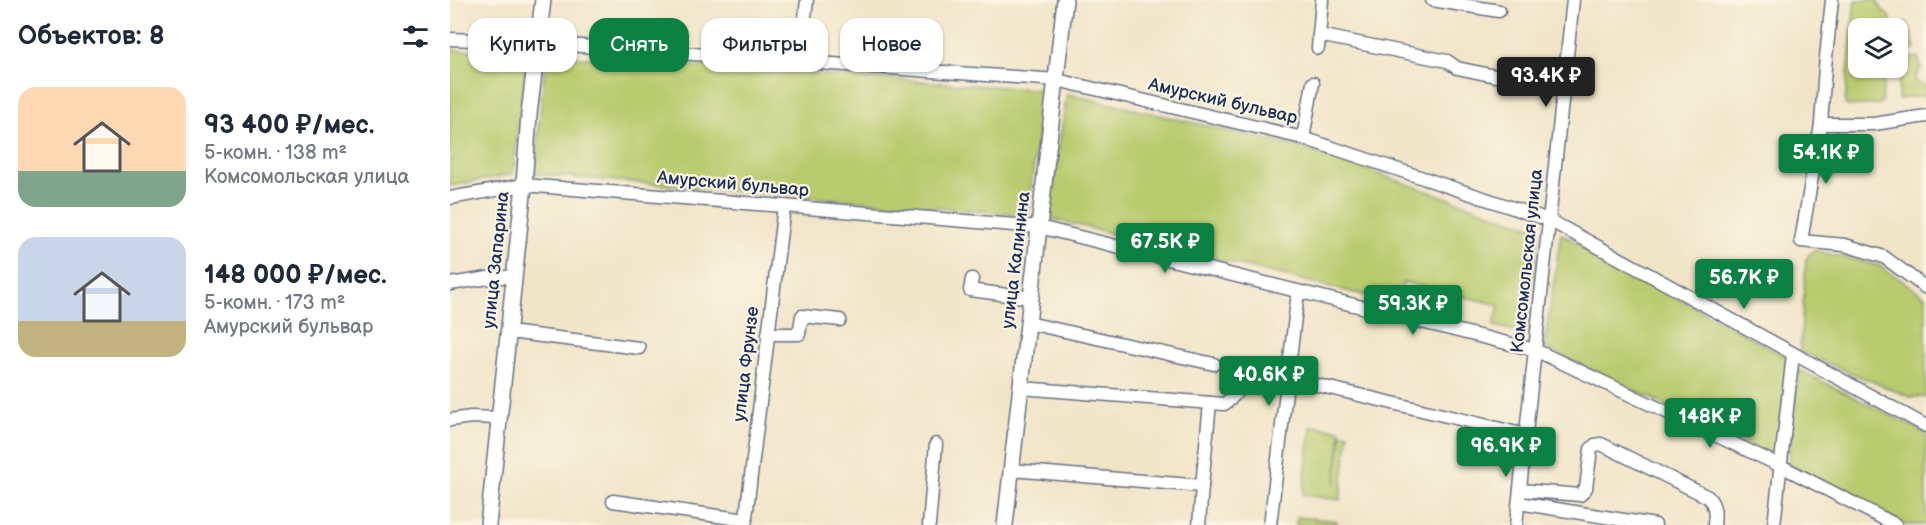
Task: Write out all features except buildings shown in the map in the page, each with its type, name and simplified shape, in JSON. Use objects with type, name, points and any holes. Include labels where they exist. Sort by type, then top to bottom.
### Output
[{"type":"main road","name":"улица Запарина","points":[[541,18],[543,0]]},
{"type":"main road","name":"улица Калинина","points":[[1005,525],[1065,0]]},
{"type":"main road","name":"улица Запарина","points":[[488,525],[534,72]]},
{"type":"street","points":[[805,18],[807,0]]},
{"type":"street","points":[[1323,0],[1318,41],[1447,61],[1457,68],[1500,77]]},
{"type":"street","points":[[1432,0],[1499,11]]},
{"type":"street","name":"Комсомольская улица","points":[[1516,525],[1573,0]]},
{"type":"street","points":[[1832,0],[1821,124],[1801,241],[1845,245],[1884,257],[1926,288]]},
{"type":"street","name":"Амурский бульвар","points":[[450,39],[468,40]]},
{"type":"street","name":"Амурский бульвар","points":[[577,46],[1057,80],[1303,138],[1549,220],[1926,426]]},
{"type":"street","points":[[1303,138],[1313,83]]},
{"type":"street","points":[[1821,124],[1874,124],[1926,116]]},
{"type":"street","name":"Амурский бульвар","points":[[450,198],[524,185],[1039,227],[1535,350],[1781,466],[1896,525]]},
{"type":"street","name":"улица Фрунзе","points":[[745,522],[783,206]]},
{"type":"street","points":[[450,284],[495,277],[514,277]]},
{"type":"street","points":[[972,279],[970,290],[1031,298]]},
{"type":"street","points":[[1270,525],[1298,292]]},
{"type":"street","points":[[768,334],[799,334],[802,316],[840,320]]},
{"type":"street","points":[[1028,323],[1214,364]]},
{"type":"street","points":[[508,332],[639,348]]},
{"type":"street","points":[[1774,525],[1793,354]]},
{"type":"street","points":[[1228,368],[1254,375],[1287,378],[1526,435]]},
{"type":"street","points":[[1021,388],[1224,404],[1232,400],[1243,382],[1254,375]]},
{"type":"street","points":[[1199,525],[1210,403]]},
{"type":"street","points":[[450,420],[471,417],[499,418]]},
{"type":"street","points":[[929,525],[936,444]]},
{"type":"street","points":[[1520,490],[1580,495],[1586,488],[1592,449],[1595,445],[1601,444],[1708,497],[1715,510],[1714,525]]},
{"type":"street","points":[[1012,470],[1202,486]]},
{"type":"street","points":[[613,501],[745,522]]},
{"type":"street","points":[[1519,503],[1655,525]]},
{"type":"green space","points":[[1855,0],[1876,0],[1891,18],[1853,18]]},
{"type":"green space","points":[[1908,23],[1915,49],[1908,51]]},
{"type":"green space","points":[[450,50],[468,51],[468,72],[525,72],[513,174],[450,186]]},
{"type":"green space","points":[[577,57],[589,58],[589,72],[689,72],[689,65],[701,66],[701,72],[788,72],[1044,90],[1027,215],[534,174],[544,72],[577,72]]},
{"type":"green space","points":[[1918,57],[1921,68],[1915,78],[1917,83],[1926,86],[1926,96],[1898,99],[1899,78],[1908,78],[1908,58]]},
{"type":"green space","points":[[1848,73],[1848,78],[1884,78],[1882,101],[1879,104],[1847,106],[1845,104]]},
{"type":"green space","points":[[1067,94],[1304,148],[1539,230],[1528,334],[1494,326],[1499,305],[1403,282],[1397,303],[1048,218]]},
{"type":"green space","points":[[1561,234],[1788,358],[1776,458],[1544,347]]},
{"type":"green space","points":[[1813,250],[1880,266],[1926,297],[1926,397],[1910,397],[1800,352],[1806,259]]},
{"type":"green space","points":[[1799,370],[1926,433],[1926,525],[1905,525],[1788,464]]},
{"type":"green space","points":[[1311,426],[1341,430],[1335,485],[1342,433],[1349,434],[1340,500],[1303,495]]},
{"type":"green space","points":[[1297,517],[1337,521],[1336,525],[1296,525]]}]
